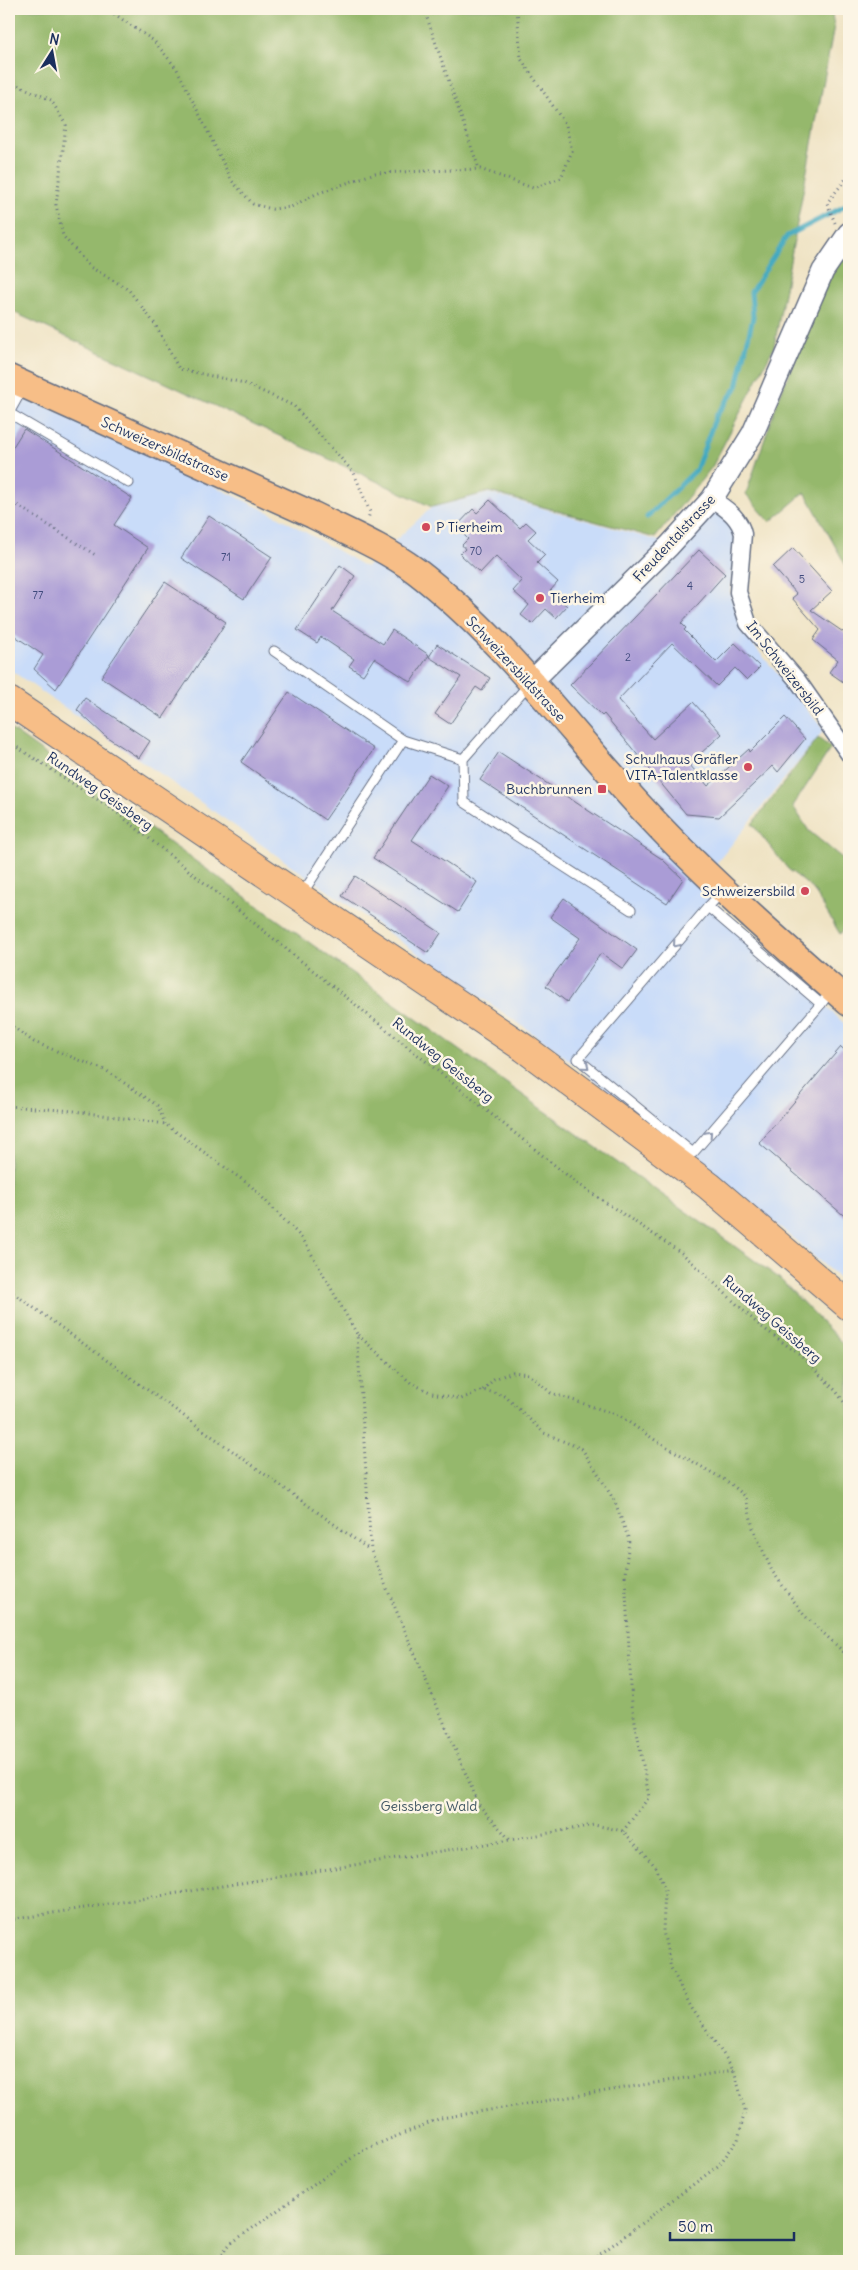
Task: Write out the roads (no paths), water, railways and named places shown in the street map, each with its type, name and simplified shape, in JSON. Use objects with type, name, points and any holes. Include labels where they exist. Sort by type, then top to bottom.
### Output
[{"type":"highway","points":[[9,701],[524,1048],[709,1186],[849,1306]]},
{"type":"main road","name":"Schweizersbildstrasse","points":[[16,382],[360,538],[415,570],[477,624],[650,818],[716,899],[834,998]]},
{"type":"street","name":"Freudentalstrasse","points":[[530,683],[669,546],[712,499],[754,433],[823,271],[849,233]]},
{"type":"street","name":"Im Schweizersbild","points":[[712,499],[736,517],[741,526],[743,534],[738,592],[748,623],[798,681],[849,754]]},
{"type":"lane","points":[[16,382],[9,413],[129,483]]},
{"type":"lane","points":[[274,651],[403,740],[463,759]]},
{"type":"lane","points":[[530,683],[463,759],[464,802],[631,910]]},
{"type":"lane","points":[[301,896],[403,740]]},
{"type":"lane","points":[[716,899],[578,1059],[693,1153],[834,998]]},
{"type":"waterway","points":[[647,517],[696,470],[716,416],[737,387],[753,317],[751,292],[787,236],[849,204]]},
{"type":"place","name":"P Tierheim","points":[[426,527]]},
{"type":"place","name":"Tierheim","points":[[540,598]]},
{"type":"place","name":"Schulhaus Gräfler VITA-Talentklasse","points":[[748,767]]},
{"type":"place","name":"Buchbrunnen","points":[[602,789]]},
{"type":"place","name":"Schweizersbild","points":[[805,891]]},
{"type":"park label","name":"Geissberg Wald","points":[[429,1806]]}]
